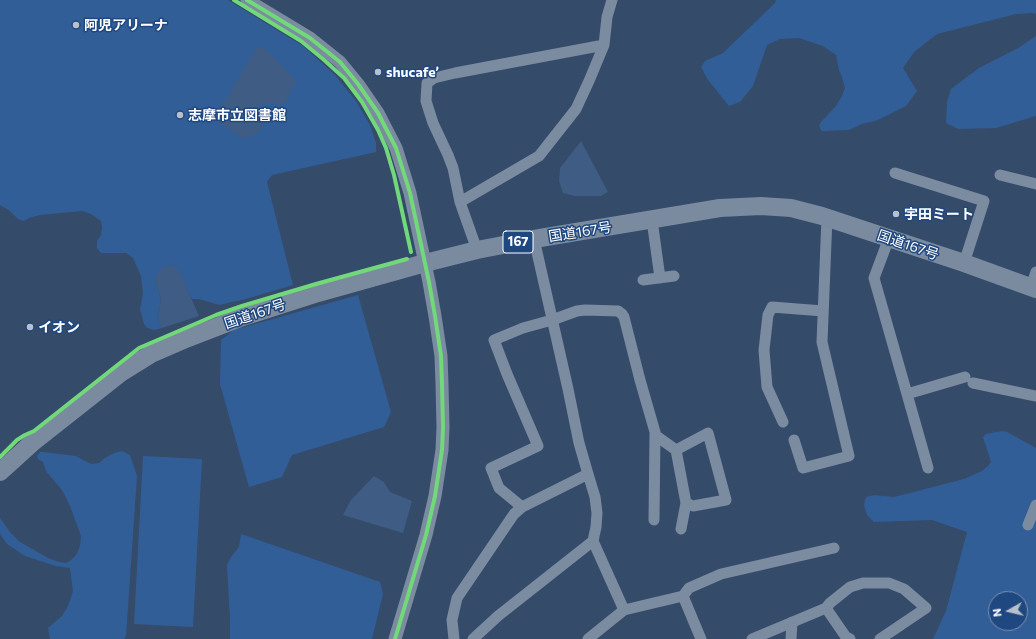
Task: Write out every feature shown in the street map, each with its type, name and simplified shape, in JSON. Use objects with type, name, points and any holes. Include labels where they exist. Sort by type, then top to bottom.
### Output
[{"type":"highway","name":"国道167号","points":[[0,472],[25,449],[122,372],[151,354],[240,318],[318,293],[425,263],[477,250],[534,239],[720,208],[761,206],[791,208],[827,217],[964,263],[1034,283]]},
{"type":"street","points":[[247,0],[310,38],[340,62],[358,84],[378,113],[396,148],[410,193],[425,263],[441,356],[443,408],[442,450],[435,496],[428,527],[395,639]]},
{"type":"street","points":[[460,202],[540,156],[576,109],[604,45],[607,17],[612,0]]},
{"type":"street","points":[[477,250],[460,202],[453,168],[433,123],[426,101],[426,83],[434,78],[455,73],[604,45]]},
{"type":"street","points":[[895,173],[984,201],[964,263]]},
{"type":"street","points":[[1000,175],[1036,184]]},
{"type":"street","points":[[794,440],[803,468],[849,456],[822,342],[827,217]]},
{"type":"street","points":[[652,220],[660,278]]},
{"type":"street","points":[[889,238],[874,278],[928,468]]},
{"type":"street","points":[[534,239],[579,444],[595,497],[597,513],[593,541],[624,610]]},
{"type":"street","points":[[643,280],[674,276]]},
{"type":"street","points":[[783,422],[767,387],[764,350],[768,315],[772,307],[823,311]]},
{"type":"street","points":[[522,507],[499,488],[491,468],[538,446],[494,340],[523,328],[552,320],[576,311],[585,310],[618,312],[624,317],[655,432],[654,520]]},
{"type":"street","points":[[907,394],[969,380],[1036,396]]},
{"type":"street","points":[[676,450],[708,433],[726,500],[693,506],[686,503]]},
{"type":"street","points":[[655,435],[676,450],[686,503],[681,529]]},
{"type":"street","points":[[454,639],[452,620],[457,598],[514,514],[522,507],[588,474]]},
{"type":"street","points":[[1028,525],[1036,505]]},
{"type":"street","points":[[473,639],[498,616],[593,541]]},
{"type":"street","points":[[588,639],[624,610],[683,596],[689,588],[721,574],[834,548]]},
{"type":"street","points":[[752,639],[826,608],[850,587],[863,583],[889,583],[904,588],[926,608],[880,639]]},
{"type":"street","points":[[683,596],[701,639]]},
{"type":"street","points":[[826,608],[846,637],[850,639]]},
{"type":"street","points":[[790,639],[792,622]]},
{"type":"shaded area","points":[[0,0],[228,0],[303,46],[335,75],[356,101],[370,125],[376,143],[376,152],[272,175],[267,182],[293,285],[246,299],[219,305],[199,299],[192,299],[186,288],[155,280],[161,299],[158,319],[162,328],[155,330],[147,328],[144,324],[140,309],[143,294],[141,276],[133,258],[126,253],[101,253],[97,248],[97,241],[101,235],[101,221],[91,214],[82,211],[40,215],[24,221],[18,219],[10,211],[0,205]]},
{"type":"shaded area","points":[[776,0],[1036,0],[1036,14],[1016,14],[937,34],[914,52],[903,68],[917,91],[906,106],[878,120],[862,124],[849,130],[823,131],[819,126],[821,122],[836,106],[845,88],[836,55],[823,46],[799,38],[780,39],[767,45],[753,86],[740,102],[729,106],[708,80],[701,67],[705,61],[723,53],[775,3]]},
{"type":"shaded area","points":[[1036,36],[1036,116],[996,128],[958,129],[946,123],[947,102],[951,89],[979,68],[1018,48]]},
{"type":"shaded area","points":[[258,46],[266,49],[297,82],[292,87],[286,102],[278,105],[266,103],[260,106],[264,115],[262,129],[252,136],[243,138],[214,119]]},
{"type":"shaded area","points":[[581,141],[608,192],[601,196],[575,196],[563,193],[559,181],[560,168]]},
{"type":"shaded area","points":[[167,265],[176,267],[199,316],[162,328],[158,319],[161,299],[155,280],[159,270]]},
{"type":"shaded area","points":[[358,295],[391,412],[384,427],[292,455],[282,477],[249,487],[220,384],[221,340],[234,330]]},
{"type":"shaded area","points":[[1002,431],[1007,432],[1036,448],[1036,639],[933,639],[946,611],[967,532],[932,520],[874,522],[867,515],[864,505],[866,497],[874,495],[894,497],[964,479],[982,471],[991,462],[983,437],[986,434]]},
{"type":"shaded area","points":[[122,451],[130,455],[137,476],[126,636],[124,639],[50,639],[48,628],[62,616],[68,606],[73,591],[70,568],[56,566],[25,556],[7,544],[0,534],[0,518],[10,532],[20,542],[48,558],[66,563],[77,554],[81,536],[70,506],[62,490],[46,471],[43,462],[38,459],[37,456],[40,452],[43,452],[76,456],[91,464],[99,463],[114,453]]},
{"type":"shaded area","points":[[143,456],[202,459],[193,627],[134,624]]},
{"type":"shaded area","points":[[374,476],[384,482],[390,492],[412,501],[403,533],[343,515],[351,500]]},
{"type":"shaded area","points":[[241,534],[380,582],[383,594],[372,639],[230,639],[227,565],[239,547]]},
{"type":"cycle path","points":[[234,0],[301,41],[344,78],[362,102],[378,130],[386,148],[394,175],[411,252]]},
{"type":"cycle path","points":[[247,0],[310,38],[340,62],[358,84],[378,113],[396,148],[410,193],[429,282],[441,356],[443,427],[442,450],[435,496],[426,535],[395,639]]},
{"type":"cycle path","points":[[0,457],[17,440],[34,431],[139,348],[216,315],[242,306],[407,259]]},
{"type":"place","name":"阿児アリーナ","points":[[76,25]]},
{"type":"place","name":"shucafe’","points":[[378,72]]},
{"type":"place","name":"志摩市立図書館","points":[[180,115]]},
{"type":"place","name":"宇田ミート","points":[[896,214]]},
{"type":"place","name":"イオン","points":[[30,327]]}]
